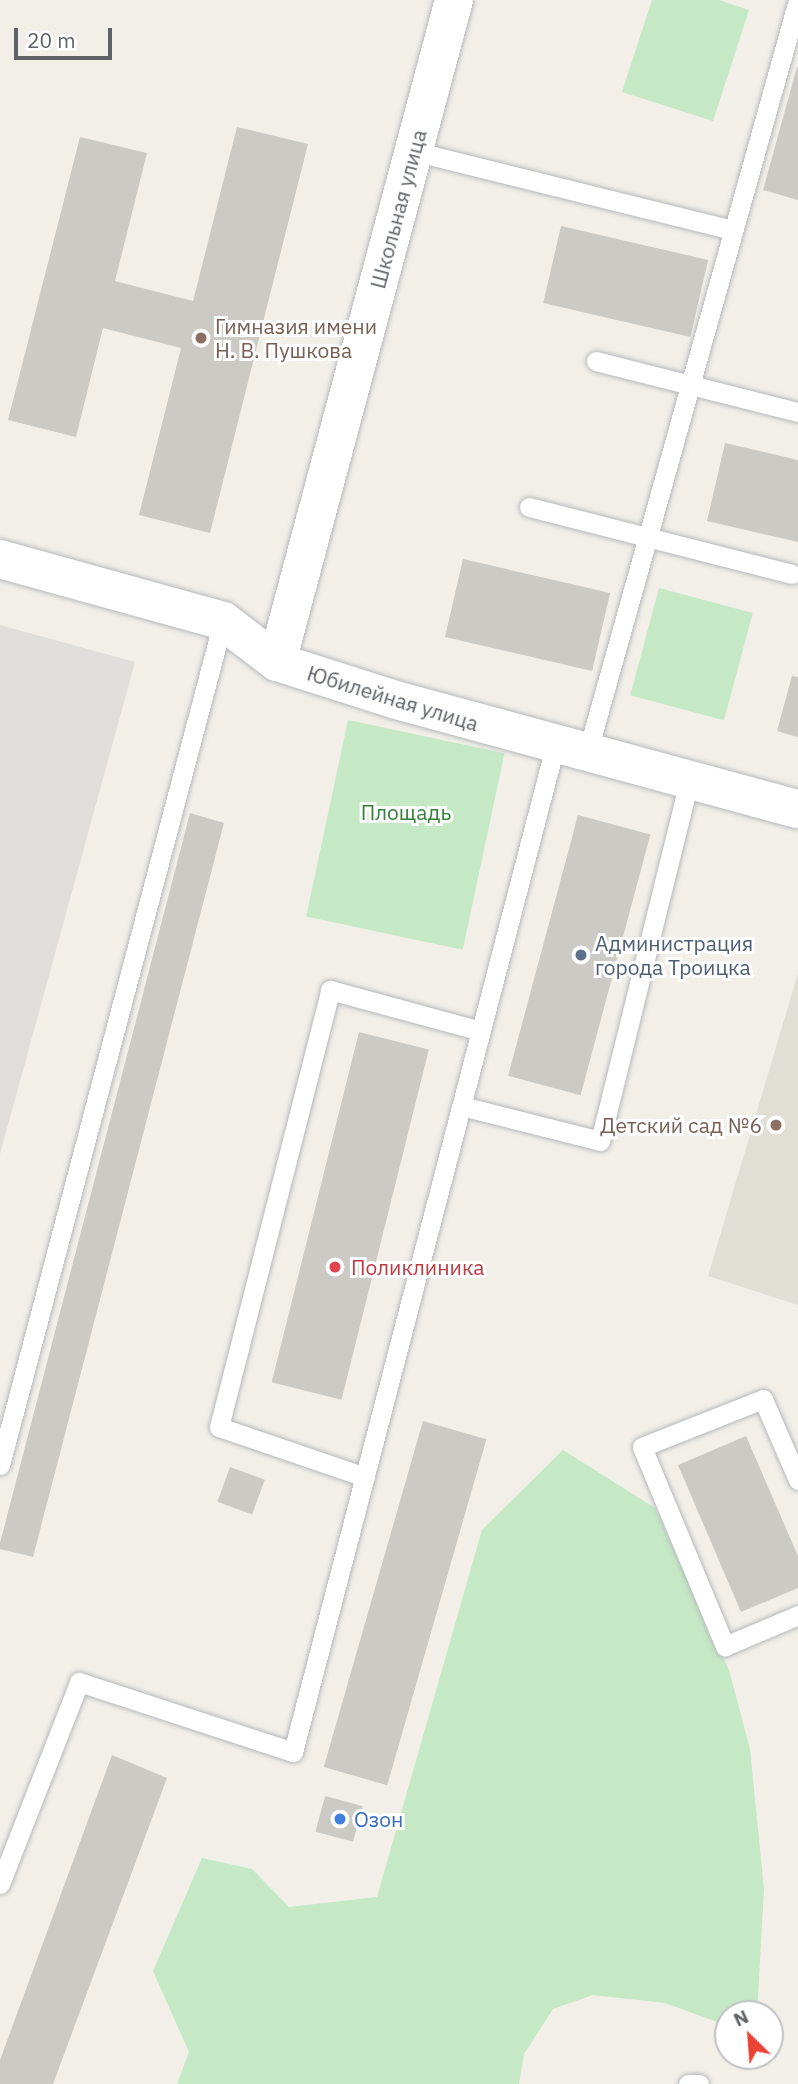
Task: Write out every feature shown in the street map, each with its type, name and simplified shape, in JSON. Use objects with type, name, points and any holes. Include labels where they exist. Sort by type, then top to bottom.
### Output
[{"type":"street","name":"Школьная улица","points":[[277,662],[454,0]]},
{"type":"street","name":"Юбилейная улица","points":[[0,559],[222,621],[277,662],[571,750],[798,810]]},
{"type":"lane","points":[[0,1884],[79,1682],[293,1752],[481,1031],[571,750],[648,538],[798,0]]},
{"type":"lane","points":[[414,151],[732,230]]},
{"type":"lane","points":[[596,361],[798,412]]},
{"type":"lane","points":[[529,508],[792,574]]},
{"type":"lane","points":[[0,1465],[222,621]]},
{"type":"lane","points":[[462,1106],[600,1141],[689,781]]},
{"type":"lane","points":[[365,1477],[219,1427],[330,990],[481,1031]]},
{"type":"lane","points":[[798,1480],[763,1399],[642,1447],[725,1646],[798,1615]]},
{"type":"lane","points":[[688,2084],[699,2084]]},
{"type":"shaded area","points":[[0,625],[135,662],[0,1154]]},
{"type":"shaded area","name":"Детский сад №6","points":[[798,973],[798,1305],[708,1276]]},
{"type":"green space","points":[[652,0],[719,0],[749,10],[713,121],[622,92]]},
{"type":"green space","points":[[659,588],[753,613],[724,720],[630,695]]},
{"type":"green space","name":"Площадь","points":[[348,720],[505,753],[463,950],[306,917]]},
{"type":"green space","points":[[563,1450],[655,1508],[729,1670],[750,1749],[764,1889],[758,2000],[714,2000],[714,2021],[665,2003],[593,1995],[553,2009],[524,2054],[519,2084],[177,2084],[189,2052],[153,1971],[202,1858],[252,1869],[289,1907],[377,1897],[482,1530]]},
{"type":"building","points":[[798,67],[798,200],[763,190]]},
{"type":"building","name":"Гимназия имени Н. В. Пушкова","points":[[237,127],[308,144],[210,533],[139,515],[181,348],[103,328],[76,437],[8,420],[80,137],[147,153],[115,281],[193,301]]},
{"type":"building","points":[[561,226],[708,260],[690,337],[543,303]]},
{"type":"building","points":[[725,443],[798,460],[798,542],[707,521]]},
{"type":"building","points":[[463,559],[610,593],[592,671],[445,637]]},
{"type":"building","points":[[792,676],[798,677],[798,737],[777,731]]},
{"type":"building","points":[[190,813],[224,823],[33,1557],[0,1549],[0,1543]]},
{"type":"building","name":"Администрация города Троицка","points":[[578,815],[650,834],[581,1095],[508,1076]]},
{"type":"building","name":"Поликлиника","points":[[359,1032],[429,1049],[342,1400],[272,1382]]},
{"type":"building","points":[[423,1421],[486,1439],[387,1785],[324,1767]]},
{"type":"building","points":[[746,1436],[798,1556],[798,1588],[741,1612],[678,1465]]},
{"type":"building","points":[[230,1467],[265,1480],[252,1514],[217,1502]]},
{"type":"building","points":[[112,1755],[167,1778],[53,2084],[0,2084],[0,2060]]},
{"type":"building","name":"Озон","points":[[325,1796],[363,1806],[353,1842],[315,1832]]},
{"type":"place","name":"Гимназия имени Н. В. Пушкова","points":[[201,338]]},
{"type":"place","name":"Администрация города Троицка","points":[[581,955]]},
{"type":"place","name":"Детский сад №6","points":[[776,1125]]},
{"type":"place","name":"Поликлиника","points":[[335,1267]]},
{"type":"place","name":"Озон","points":[[340,1819]]}]
